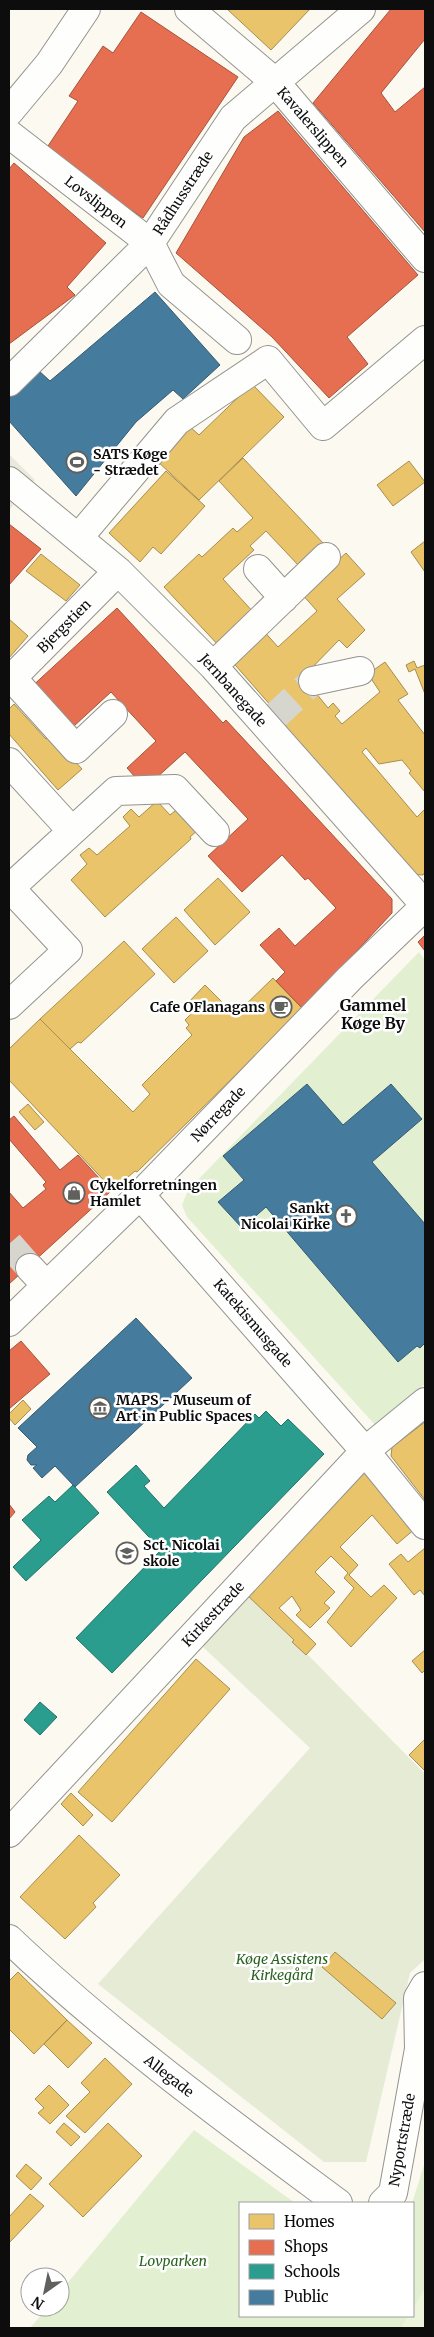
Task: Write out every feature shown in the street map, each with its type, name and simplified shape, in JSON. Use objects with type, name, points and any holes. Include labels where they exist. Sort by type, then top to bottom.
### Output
[{"type":"street","points":[[9,112],[49,64],[86,9]]},
{"type":"street","name":"Kavalerslippen","points":[[189,9],[274,82],[425,258]]},
{"type":"street","name":"Rådhusstræde","points":[[9,382],[150,243],[233,118],[361,9]]},
{"type":"street","name":"Lovslippen","points":[[9,134],[150,243],[171,284],[238,340]]},
{"type":"street","points":[[79,537],[177,420],[268,360],[322,426],[425,340]]},
{"type":"street","name":"Jernbanegade","points":[[16,487],[118,571],[269,721],[425,905]]},
{"type":"street","points":[[213,666],[326,558]]},
{"type":"street","points":[[258,570],[284,598]]},
{"type":"street","name":"Bjergstien","points":[[10,679],[118,571]]},
{"type":"street","points":[[313,681],[360,671]]},
{"type":"street","points":[[10,679],[76,749],[113,714]]},
{"type":"street","points":[[9,762],[72,831]]},
{"type":"street","points":[[9,1005],[68,950],[9,887],[116,791],[175,790],[215,832]]},
{"type":"street","name":"Nørregade","points":[[9,1322],[38,1277],[140,1195],[350,978],[425,905]]},
{"type":"street","name":"Katekismusgade","points":[[140,1195],[365,1451],[425,1525]]},
{"type":"street","name":"Kirkestræde","points":[[9,1833],[365,1451],[425,1402]]},
{"type":"street","name":"Allegade","points":[[9,1941],[127,2043],[204,2104],[337,2202]]},
{"type":"street","name":"Nyportstræde","points":[[384,2202],[393,2193],[418,2049],[421,2024],[418,1998],[425,1986]]},
{"type":"green space","points":[[419,952],[425,960],[425,1384],[376,1426],[187,1217],[182,1205],[188,1190]]},
{"type":"green space","name":"Køge Assistens Kirkegård","points":[[250,1596],[425,1774],[425,1959],[410,1973],[366,2162],[324,2162],[98,1984],[310,1748],[202,1646]]},
{"type":"green space","name":"Lovparken","points":[[194,2130],[294,2202],[239,2202],[239,2317],[414,2317],[414,2202],[412,2202],[425,2162],[425,2328],[30,2328],[39,2317],[70,2317],[70,2280]]},
{"type":"green space","points":[[425,2288],[425,2328],[401,2328],[407,2317],[414,2317],[414,2307]]},
{"type":"shaded area","points":[[9,454],[35,480],[9,510]]},
{"type":"building: Homes","points":[[227,9],[310,9],[271,50]]},
{"type":"building: Homes","points":[[252,384],[284,417],[199,500],[155,459],[189,426],[199,435]]},
{"type":"building: Homes","points":[[243,458],[324,544],[300,567],[266,531],[250,546],[254,550],[223,579],[255,614],[220,647],[164,587],[199,554],[202,557],[233,528],[237,532],[253,518],[219,481]]},
{"type":"building: Homes","points":[[409,461],[425,482],[393,506],[377,485]]},
{"type":"building: Homes","points":[[166,471],[205,506],[161,554],[153,547],[140,562],[109,533]]},
{"type":"building: Homes","points":[[425,541],[425,572],[411,552]]},
{"type":"building: Homes","points":[[346,553],[365,574],[337,599],[365,630],[347,648],[339,640],[303,677],[328,708],[333,703],[340,711],[335,716],[342,724],[380,692],[368,674],[385,662],[408,694],[398,700],[425,735],[425,792],[409,773],[411,771],[402,760],[379,764],[366,748],[362,752],[417,817],[425,809],[425,872],[423,875],[409,874],[270,708],[272,707],[229,658],[262,629],[278,647],[317,611],[301,593]]},
{"type":"building: Homes","points":[[41,554],[80,585],[66,601],[26,571]]},
{"type":"building: Homes","points":[[9,619],[28,636],[9,658]]},
{"type":"building: Homes","points":[[414,661],[417,668],[425,665],[425,694],[415,669],[409,672],[406,665]]},
{"type":"building: Homes","points":[[14,704],[46,739],[51,735],[82,769],[58,790],[9,734],[9,709]]},
{"type":"building: Homes","points":[[157,801],[170,815],[180,807],[199,829],[190,837],[191,839],[105,917],[71,880],[87,864],[80,855],[89,848],[97,855],[130,826],[123,817],[131,809],[139,817]]},
{"type":"building: Homes","points":[[218,878],[250,912],[215,945],[184,910]]},
{"type":"building: Homes","points":[[176,917],[208,951],[174,983],[142,949]]},
{"type":"building: Homes","points":[[124,941],[155,974],[81,1043],[78,1042],[70,1049],[40,1019]]},
{"type":"building: Homes","points":[[273,978],[303,1009],[137,1172],[135,1171],[113,1190],[9,1080],[9,1049],[40,1019],[133,1112],[150,1094],[142,1085],[192,1035],[186,1028],[189,1025],[185,1020],[192,1013],[185,1006],[205,985],[235,1015]]},
{"type":"building: Homes","points":[[28,1104],[44,1122],[35,1130],[19,1112]]},
{"type":"building: Homes","points":[[23,1400],[31,1409],[15,1425],[9,1418],[9,1414]]},
{"type":"building: Homes","points":[[425,1422],[425,1500],[391,1456],[392,1447]]},
{"type":"building: Homes","points":[[365,1470],[416,1528],[397,1544],[372,1515],[340,1547],[358,1565],[349,1575],[371,1597],[384,1585],[397,1598],[351,1647],[327,1622],[354,1588],[344,1578],[348,1573],[331,1556],[315,1572],[335,1592],[324,1603],[330,1608],[310,1628],[296,1615],[301,1610],[292,1596],[279,1608],[316,1644],[306,1655],[292,1642],[294,1640],[246,1594]]},
{"type":"building: Homes","points":[[425,1548],[425,1596],[420,1590],[414,1595],[389,1564],[401,1554],[408,1562]]},
{"type":"building: Homes","points":[[425,1650],[425,1670],[422,1673],[412,1661]]},
{"type":"building: Homes","points":[[196,1659],[230,1689],[112,1822],[78,1792]]},
{"type":"building: Homes","points":[[425,1739],[425,1771],[409,1755]]},
{"type":"building: Homes","points":[[71,1793],[93,1815],[83,1826],[61,1804]]},
{"type":"building: Homes","points":[[79,1835],[120,1875],[93,1903],[96,1907],[65,1939],[20,1897]]},
{"type":"building: Homes","points":[[335,1952],[396,2003],[382,2019],[322,1967]]},
{"type":"building: Homes","points":[[18,1972],[67,2020],[34,2054],[9,2029],[9,1981]]},
{"type":"building: Homes","points":[[67,2020],[92,2043],[68,2068],[44,2044]]},
{"type":"building: Homes","points":[[105,2058],[132,2084],[85,2133],[66,2116],[90,2092],[81,2083]]},
{"type":"building: Homes","points":[[49,2085],[69,2105],[50,2124],[38,2113],[44,2108],[35,2099]]},
{"type":"building: Homes","points":[[64,2123],[80,2137],[71,2146],[56,2132]]},
{"type":"building: Homes","points":[[108,2123],[142,2156],[83,2217],[49,2184]]},
{"type":"building: Homes","points":[[26,2164],[42,2178],[31,2190],[16,2176]]},
{"type":"building: Homes","points":[[30,2194],[44,2206],[9,2243],[9,2217]]},
{"type":"building: Shops","points":[[391,9],[425,9],[425,39],[381,93],[395,112],[425,87],[425,232],[313,103]]},
{"type":"building: Shops","points":[[141,12],[238,77],[143,218],[44,152],[78,101],[69,96],[103,46],[113,53]]},
{"type":"building: Shops","points":[[278,111],[418,275],[347,337],[368,364],[329,398],[272,337],[176,253],[244,137]]},
{"type":"building: Shops","points":[[14,163],[106,243],[67,287],[75,295],[9,344],[9,169]]},
{"type":"building: Shops","points":[[9,524],[41,549],[9,585]]},
{"type":"building: Shops","points":[[117,608],[223,723],[226,720],[392,899],[392,913],[303,1009],[276,981],[285,972],[260,945],[279,928],[295,946],[336,908],[308,878],[305,880],[282,855],[242,892],[208,856],[248,819],[185,752],[145,788],[127,768],[156,741],[111,692],[74,726],[28,690]]},
{"type":"building: Shops","points":[[425,935],[425,951],[418,942]]},
{"type":"building: Shops","points":[[14,1116],[60,1170],[78,1155],[111,1191],[9,1284],[9,1192],[23,1208],[46,1189],[43,1185],[46,1182],[9,1139],[9,1120]]},
{"type":"building: Shops","points":[[21,1341],[50,1374],[9,1409],[9,1351]]},
{"type":"building: Shops","points":[[9,1504],[15,1512],[9,1519]]},
{"type":"building: Schools","points":[[266,1411],[281,1426],[288,1419],[324,1454],[112,1673],[76,1638],[161,1550],[107,1492],[136,1465],[150,1481],[144,1486],[164,1508],[255,1414],[259,1418]]},
{"type":"building: Schools","points":[[73,1485],[99,1513],[26,1581],[13,1567],[41,1540],[22,1520],[49,1496],[55,1502]]},
{"type":"building: Schools","points":[[40,1702],[57,1717],[40,1735],[24,1720]]},
{"type":"building: Public","points":[[155,292],[220,365],[183,399],[173,390],[136,422],[76,496],[9,421],[9,395],[38,370],[50,381]]},
{"type":"building: Public","name":"Sankt Nicolai Kirke","points":[[307,1084],[343,1125],[391,1084],[422,1119],[372,1162],[425,1224],[425,1343],[420,1348],[417,1346],[398,1362],[266,1207],[242,1228],[218,1202],[244,1180],[223,1156]]},
{"type":"building: Public","name":"MAPS - Museum of Art in Public Spaces","points":[[136,1318],[192,1378],[75,1487],[55,1466],[42,1478],[33,1468],[37,1465],[31,1465],[27,1460],[28,1455],[37,1447],[18,1428]]},
{"type":"tunnel","points":[[273,718],[313,681]]},
{"type":"tunnel","points":[[9,1244],[30,1268]]},
{"type":"place","name":"SATS Køge - Strædet","points":[[77,462]]},
{"type":"place","name":"Cafe OFlanagans","points":[[281,1007]]},
{"type":"place","name":"Cykelforretningen Hamlet","points":[[74,1193]]},
{"type":"place","name":"Sankt Nicolai Kirke","points":[[346,1216]]},
{"type":"place","name":"MAPS - Museum of Art in Public Spaces","points":[[100,1408]]},
{"type":"place","name":"Sct. Nicolai skole","points":[[127,1553]]},
{"type":"district","name":"Gammel Køge By","points":[[373,1014]]}]
